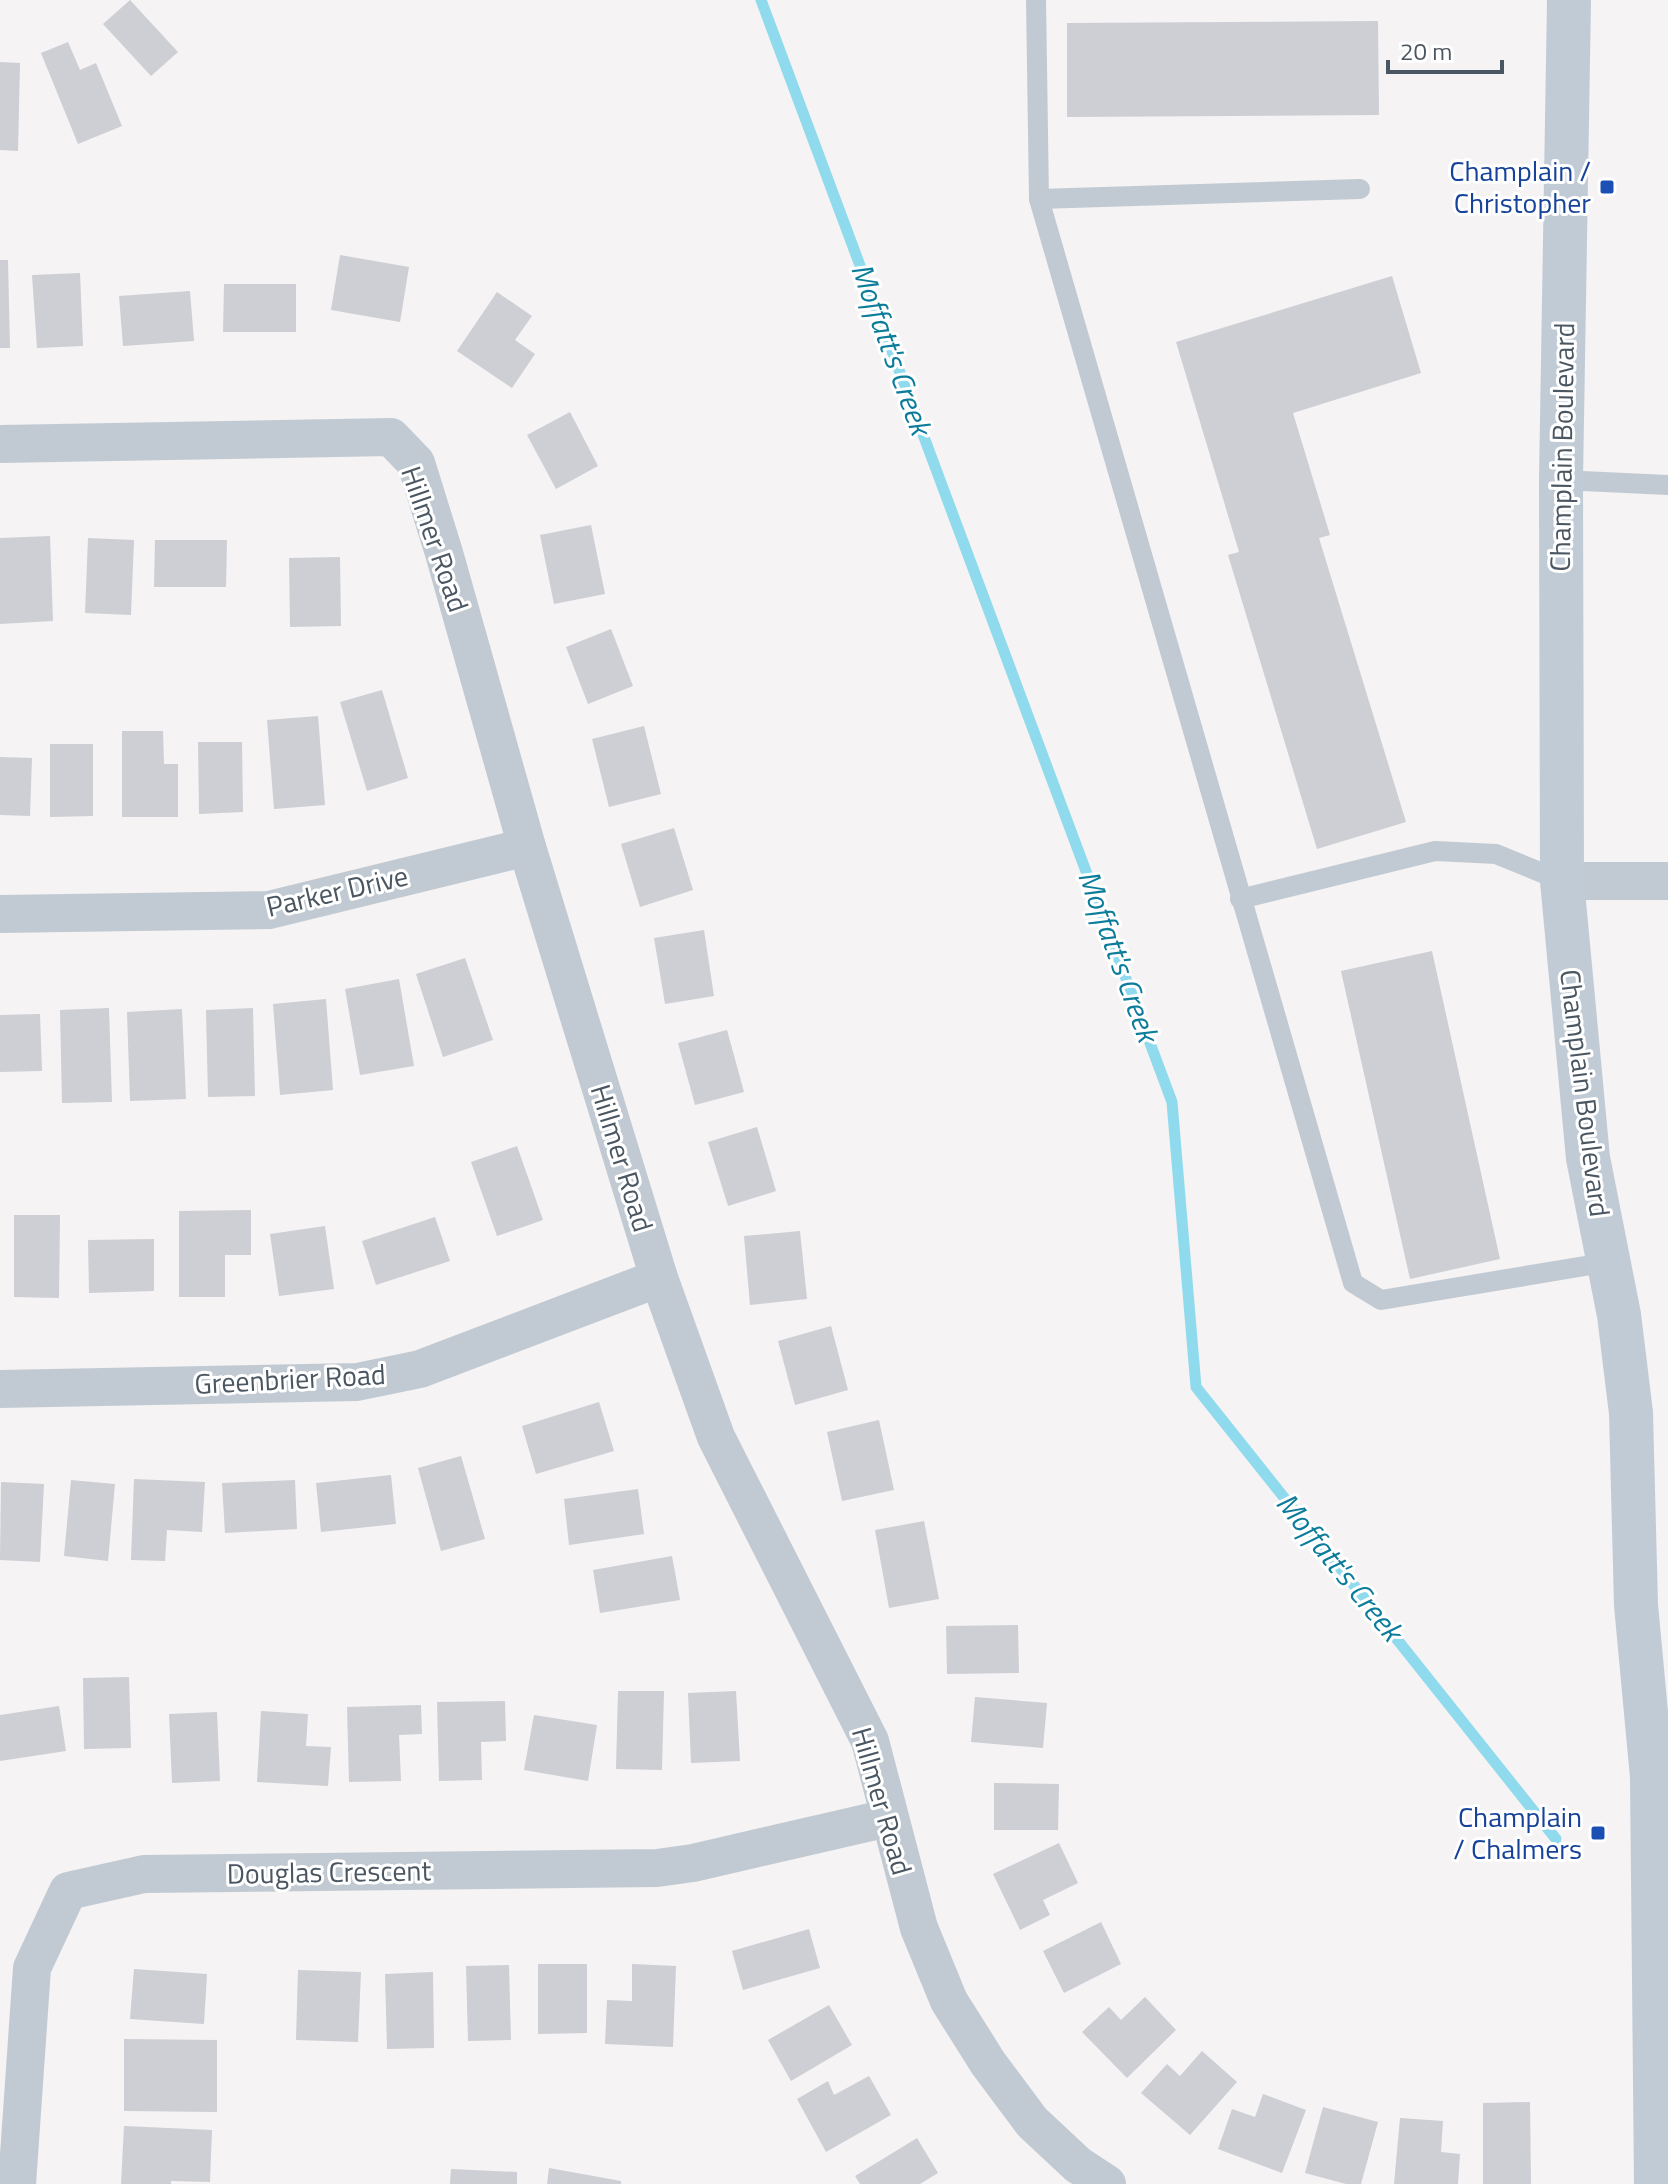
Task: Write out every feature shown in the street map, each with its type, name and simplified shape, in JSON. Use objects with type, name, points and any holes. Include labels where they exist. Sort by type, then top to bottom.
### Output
[{"type":"street","name":"Champlain Boulevard","points":[[1569,0],[1561,480],[1562,881],[1588,1158],[1627,1365],[1631,1413],[1636,1605],[1661,1912],[1656,2184]]},
{"type":"street","name":"Hillmer Road","points":[[0,444],[391,437],[416,463],[527,847],[659,1278],[716,1437],[870,1741],[919,1928],[949,2001],[988,2063],[1032,2122],[1078,2165],[1107,2184]]},
{"type":"street","name":"Parker Drive","points":[[0,914],[269,910],[527,847]]},
{"type":"street","points":[[1562,881],[1668,881]]},
{"type":"street","name":"Greenbrier Road","points":[[0,1389],[357,1382],[420,1369],[659,1278]]},
{"type":"street","name":"Douglas Crescent","points":[[17,2184],[32,1968],[68,1891],[144,1874],[657,1868],[693,1863],[888,1818]]},
{"type":"lane","points":[[1036,0],[1039,199],[1353,1283],[1381,1300],[1609,1262]]},
{"type":"lane","points":[[1039,199],[1360,189]]},
{"type":"lane","points":[[1561,480],[1668,485]]},
{"type":"lane","points":[[1240,899],[1435,851],[1496,854],[1562,881]]},
{"type":"building","points":[[130,0],[178,52],[151,76],[103,24]]},
{"type":"building","points":[[1378,21],[1379,115],[1067,117],[1067,23]]},
{"type":"building","points":[[68,42],[80,70],[96,63],[122,126],[78,144],[41,53]]},
{"type":"building","points":[[0,62],[20,63],[18,151],[0,150]]},
{"type":"building","points":[[340,255],[409,267],[400,322],[331,310]]},
{"type":"building","points":[[0,260],[8,260],[10,348],[0,348]]},
{"type":"building","points":[[80,273],[83,346],[37,348],[32,275]]},
{"type":"building","points":[[1392,276],[1421,373],[1293,413],[1330,535],[1319,538],[1406,822],[1317,849],[1228,555],[1239,552],[1176,342]]},
{"type":"building","points":[[224,284],[296,284],[296,332],[223,332]]},
{"type":"building","points":[[190,291],[194,341],[123,346],[119,296]]},
{"type":"building","points":[[497,292],[532,316],[515,340],[535,354],[512,388],[457,351]]},
{"type":"building","points":[[570,412],[598,466],[556,489],[527,435]]},
{"type":"building","points":[[591,525],[605,594],[554,604],[540,535]]},
{"type":"building","points":[[50,536],[53,621],[0,624],[0,538]]},
{"type":"building","points":[[88,538],[134,540],[131,615],[85,613]]},
{"type":"building","points":[[155,540],[227,540],[226,587],[154,587]]},
{"type":"building","points":[[340,557],[341,626],[290,627],[289,558]]},
{"type":"building","points":[[611,629],[633,686],[588,704],[566,647]]},
{"type":"building","points":[[382,690],[408,778],[367,791],[340,702]]},
{"type":"building","points":[[318,716],[325,805],[274,809],[267,720]]},
{"type":"building","points":[[644,726],[661,794],[609,807],[592,739]]},
{"type":"building","points":[[122,731],[163,731],[164,764],[178,764],[178,817],[122,817]]},
{"type":"building","points":[[198,742],[242,742],[243,812],[199,814]]},
{"type":"building","points":[[50,744],[93,744],[93,816],[50,817]]},
{"type":"building","points":[[0,757],[32,758],[30,816],[0,815]]},
{"type":"building","points":[[674,828],[693,890],[640,907],[621,844]]},
{"type":"building","points":[[704,930],[714,996],[665,1004],[654,938]]},
{"type":"building","points":[[1432,951],[1500,1259],[1410,1279],[1341,971]]},
{"type":"building","points":[[465,958],[493,1040],[443,1057],[416,974]]},
{"type":"building","points":[[399,979],[414,1066],[360,1075],[345,989]]},
{"type":"building","points":[[326,999],[333,1090],[280,1095],[273,1004]]},
{"type":"building","points":[[109,1008],[112,1102],[62,1103],[60,1010]]},
{"type":"building","points":[[253,1008],[255,1096],[208,1097],[206,1010]]},
{"type":"building","points":[[182,1009],[186,1099],[130,1101],[127,1012]]},
{"type":"building","points":[[40,1014],[42,1071],[0,1072],[0,1015]]},
{"type":"building","points":[[727,1030],[744,1092],[695,1105],[678,1043]]},
{"type":"building","points":[[757,1127],[776,1191],[728,1206],[708,1142]]},
{"type":"building","points":[[517,1146],[543,1220],[497,1236],[471,1162]]},
{"type":"building","points":[[251,1210],[251,1255],[225,1255],[225,1297],[179,1297],[179,1211]]},
{"type":"building","points":[[14,1215],[60,1215],[59,1298],[14,1297]]},
{"type":"building","points":[[435,1217],[450,1261],[376,1285],[362,1241]]},
{"type":"building","points":[[325,1226],[334,1289],[279,1296],[270,1234]]},
{"type":"building","points":[[800,1231],[807,1299],[750,1305],[744,1236]]},
{"type":"building","points":[[154,1239],[154,1291],[89,1293],[88,1240]]},
{"type":"building","points":[[831,1326],[848,1390],[795,1405],[778,1341]]},
{"type":"building","points":[[599,1402],[614,1451],[536,1474],[522,1426]]},
{"type":"building","points":[[879,1420],[894,1490],[842,1501],[827,1432]]},
{"type":"building","points":[[461,1456],[485,1539],[441,1551],[418,1468]]},
{"type":"building","points":[[391,1475],[396,1524],[321,1532],[316,1483]]},
{"type":"building","points":[[134,1479],[205,1482],[202,1532],[167,1530],[165,1561],[131,1560]]},
{"type":"building","points":[[71,1480],[115,1484],[108,1561],[64,1556]]},
{"type":"building","points":[[295,1480],[297,1529],[225,1533],[222,1483]]},
{"type":"building","points":[[1,1482],[44,1484],[40,1562],[0,1560]]},
{"type":"building","points":[[638,1489],[644,1534],[569,1545],[564,1499]]},
{"type":"building","points":[[924,1521],[939,1599],[889,1608],[875,1530]]},
{"type":"building","points":[[672,1556],[680,1600],[600,1613],[593,1570]]},
{"type":"building","points":[[1018,1625],[1019,1673],[947,1674],[946,1626]]},
{"type":"building","points":[[129,1677],[131,1748],[84,1749],[83,1678]]},
{"type":"building","points":[[618,1691],[664,1691],[662,1770],[616,1769]]},
{"type":"building","points":[[736,1691],[740,1761],[691,1763],[688,1693]]},
{"type":"building","points":[[975,1697],[1047,1703],[1043,1748],[971,1742]]},
{"type":"building","points":[[505,1701],[506,1741],[481,1742],[482,1780],[439,1781],[437,1702]]},
{"type":"building","points":[[421,1705],[422,1734],[399,1735],[401,1781],[349,1782],[347,1707]]},
{"type":"building","points":[[59,1706],[66,1751],[0,1761],[0,1715]]},
{"type":"building","points":[[261,1711],[308,1714],[306,1746],[331,1747],[328,1786],[257,1782]]},
{"type":"building","points":[[217,1712],[220,1781],[172,1783],[169,1714]]},
{"type":"building","points":[[534,1715],[597,1725],[588,1781],[524,1770]]},
{"type":"building","points":[[994,1783],[1059,1784],[1058,1830],[994,1830]]},
{"type":"building","points":[[1059,1843],[1078,1883],[1043,1900],[1050,1915],[1020,1930],[993,1874]]},
{"type":"building","points":[[1101,1922],[1121,1964],[1064,1993],[1043,1951]]},
{"type":"building","points":[[809,1929],[820,1968],[743,1990],[732,1951]]},
{"type":"building","points":[[538,1964],[587,1964],[587,2033],[538,2034]]},
{"type":"building","points":[[632,1964],[676,1966],[673,2047],[605,2044],[607,2000],[632,2001]]},
{"type":"building","points":[[509,1965],[511,2040],[468,2041],[466,1966]]},
{"type":"building","points":[[134,1969],[207,1974],[204,2024],[130,2019]]},
{"type":"building","points":[[298,1970],[361,1972],[358,2042],[296,2040]]},
{"type":"building","points":[[433,1972],[434,2048],[387,2049],[385,1974]]},
{"type":"building","points":[[1145,1997],[1176,2030],[1127,2078],[1082,2032],[1109,2007],[1121,2020]]},
{"type":"building","points":[[829,2005],[852,2045],[791,2081],[768,2040]]},
{"type":"building","points":[[124,2039],[217,2040],[217,2112],[124,2111]]},
{"type":"building","points":[[1202,2051],[1237,2082],[1190,2135],[1141,2093],[1167,2064],[1180,2076]]},
{"type":"building","points":[[869,2076],[891,2115],[826,2152],[797,2099],[828,2081],[834,2095]]},
{"type":"building","points":[[1263,2094],[1306,2110],[1282,2173],[1218,2149],[1232,2109],[1255,2117]]},
{"type":"building","points":[[1530,2102],[1531,2184],[1483,2184],[1483,2103]]},
{"type":"building","points":[[1323,2107],[1378,2122],[1361,2184],[1346,2184],[1305,2173]]},
{"type":"building","points":[[1400,2118],[1443,2121],[1441,2152],[1460,2154],[1458,2184],[1394,2184]]},
{"type":"building","points":[[124,2126],[212,2130],[210,2182],[121,2184]]},
{"type":"building","points":[[917,2138],[938,2173],[920,2184],[860,2184],[855,2176]]},
{"type":"building","points":[[549,2168],[621,2181],[621,2184],[547,2184]]},
{"type":"building","points":[[451,2169],[517,2172],[517,2184],[450,2184]]},
{"type":"waterway","name":"Moffatt's Creek","points":[[761,0],[1172,1102],[1196,1387],[1556,1839]]},
{"type":"place","name":"Champlain / Christopher","points":[[1607,187]]},
{"type":"place","name":"Champlain / Chalmers","points":[[1598,1833]]}]
